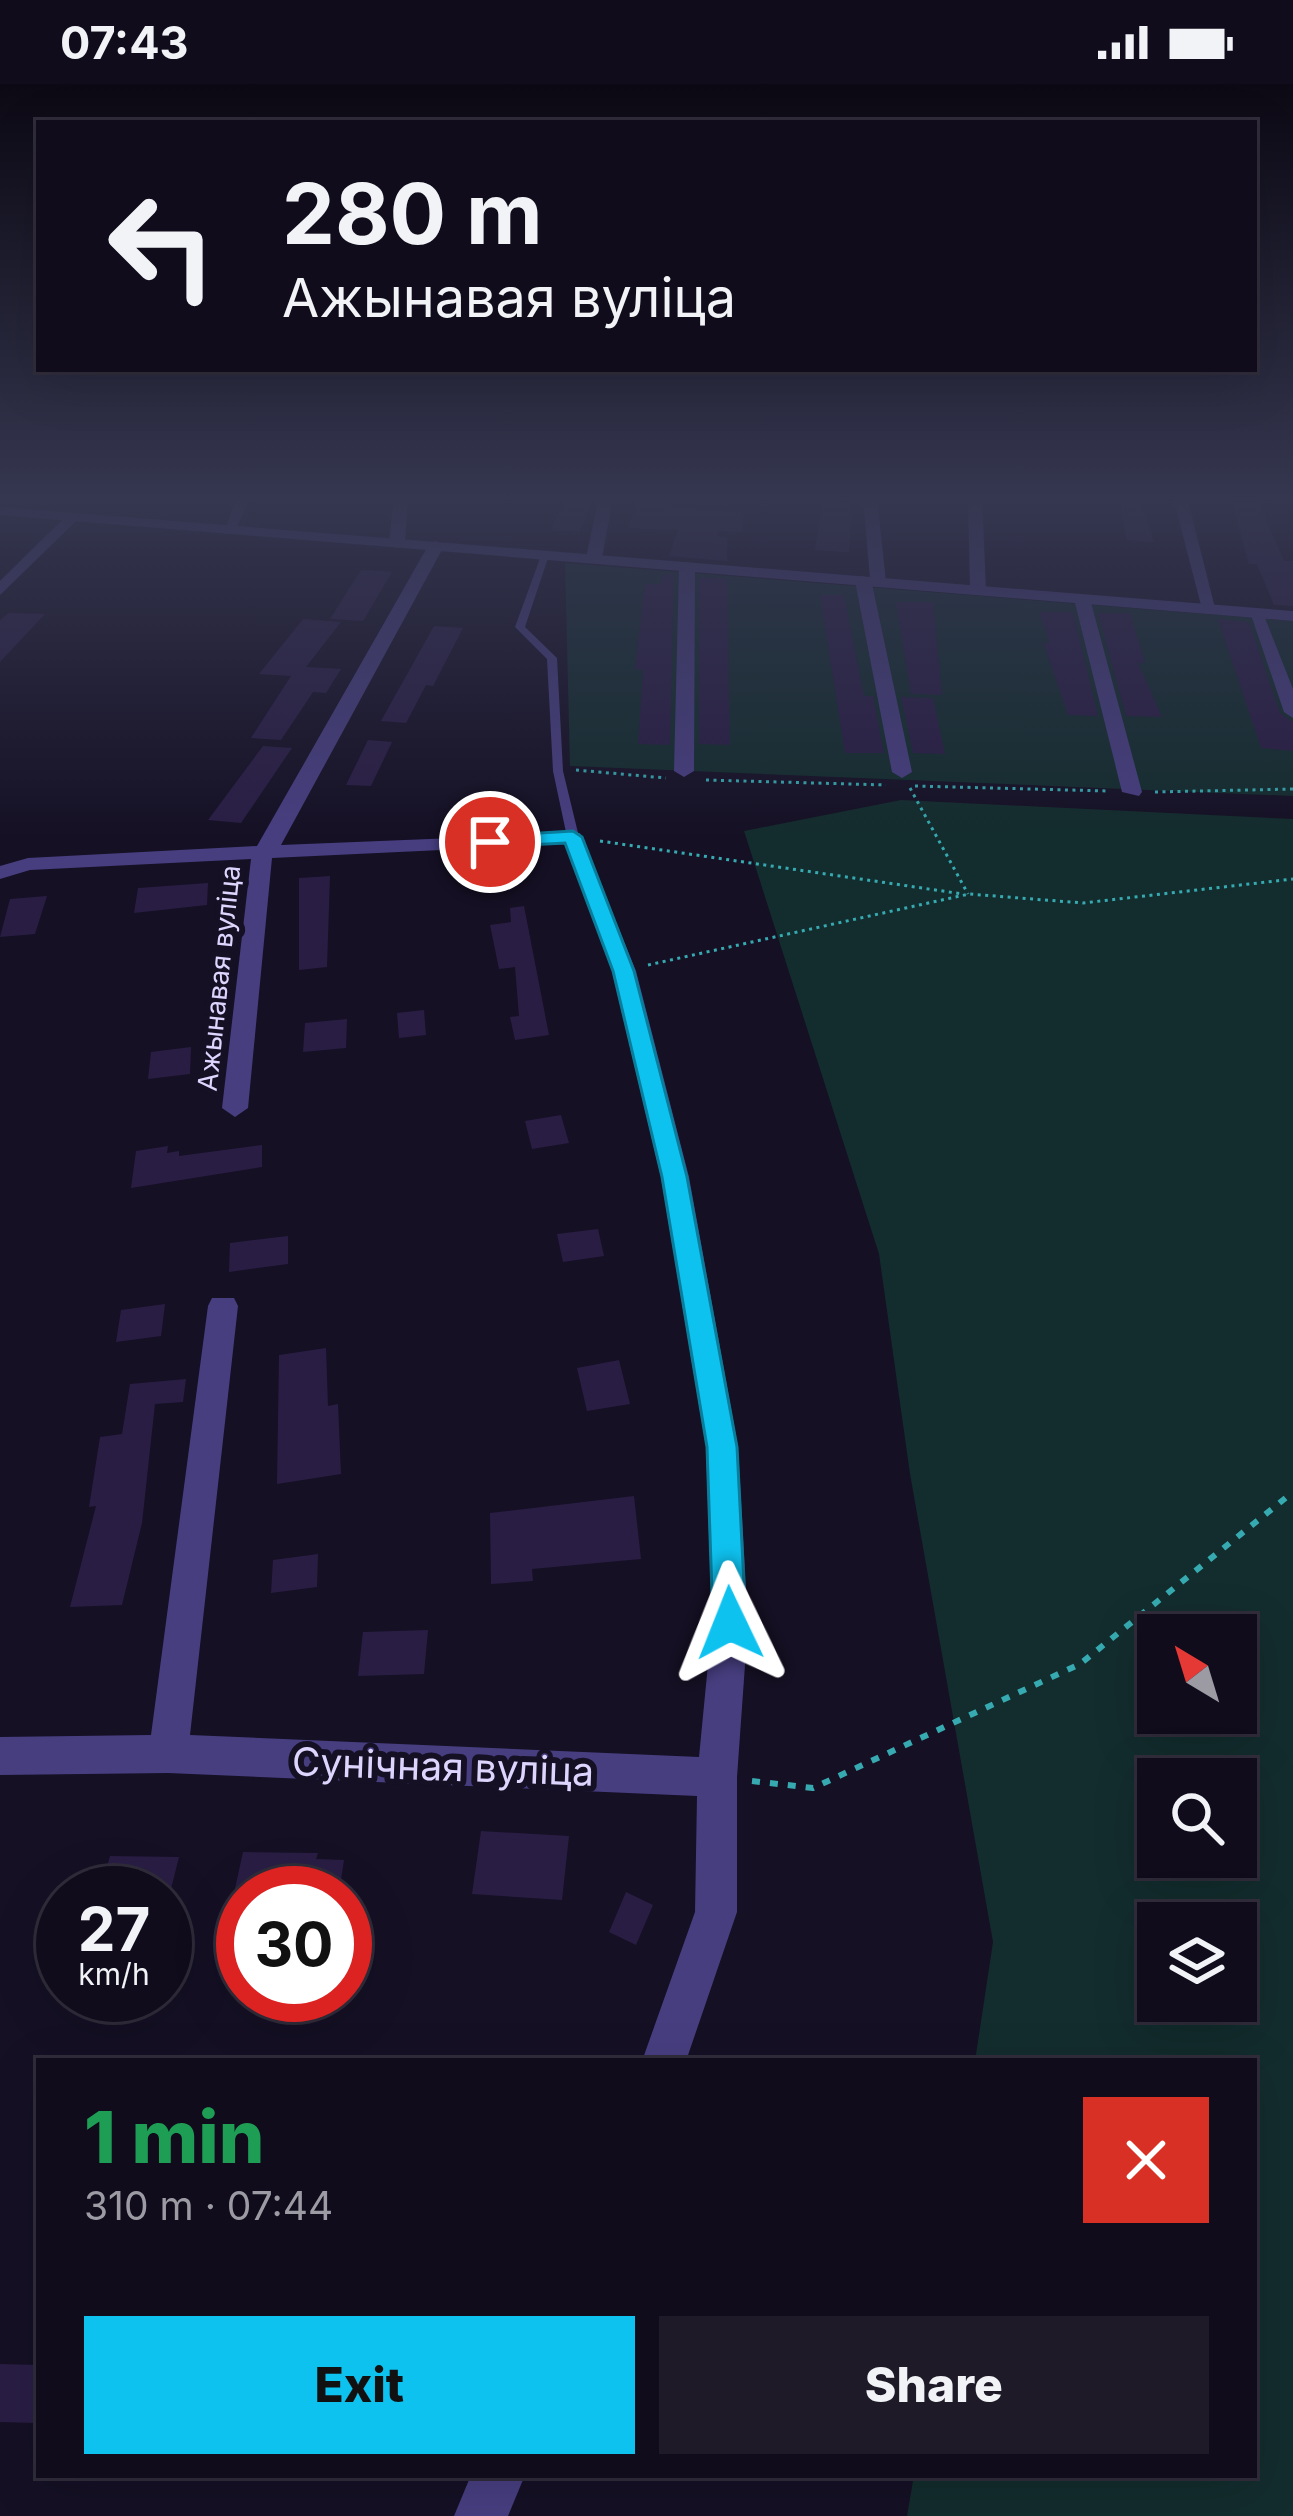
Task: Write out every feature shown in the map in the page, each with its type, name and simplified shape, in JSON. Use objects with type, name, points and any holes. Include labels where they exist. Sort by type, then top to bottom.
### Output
[{"type":"street","points":[[262,854],[276,838],[401,610]]},
{"type":"street","points":[[684,775],[686,610]]},
{"type":"street","points":[[875,610],[905,779]]},
{"type":"street","points":[[1085,610],[1132,792]]},
{"type":"street","points":[[1227,610],[1293,616]]},
{"type":"street","points":[[1255,613],[1293,712]]},
{"type":"street","points":[[573,837],[624,971],[675,1177],[722,1447],[730,1623],[717,1778],[716,1912],[665,2058]]},
{"type":"street","name":"Ажынавая вуліца","points":[[0,873],[28,864],[573,837]]},
{"type":"street","name":"Ажынавая вуліца","points":[[235,1108],[262,854]]},
{"type":"street","points":[[168,1754],[224,1306]]},
{"type":"street","name":"Сунічная вуліца","points":[[0,1756],[168,1754],[717,1778]]},
{"type":"street","points":[[481,2516],[497,2478]]},
{"type":"lane","points":[[526,610],[520,627],[552,658],[558,771],[573,837]]},
{"type":"path","points":[[559,769],[905,779],[1132,792],[1293,789]]},
{"type":"path","points":[[905,779],[968,894]]},
{"type":"path","points":[[573,837],[968,894],[1083,903],[1293,879]]},
{"type":"path","points":[[624,971],[968,894]]},
{"type":"path","points":[[717,1778],[813,1788],[1080,1664],[1293,1492]]},
{"type":"green space","points":[[566,610],[1161,610],[1293,621],[1293,796],[570,766]]},
{"type":"green space","points":[[901,800],[1293,819],[1293,2516],[907,2516],[913,2478],[1257,2478],[1257,2058],[975,2058],[993,1942],[910,1474],[879,1254],[744,831]]},
{"type":"building","points":[[335,610],[369,610],[363,621],[330,619]]},
{"type":"building","points":[[642,610],[673,610],[670,745],[638,744],[643,670],[635,669]]},
{"type":"building","points":[[699,610],[728,610],[730,745],[699,744]]},
{"type":"building","points":[[822,610],[847,610],[864,696],[873,696],[884,753],[845,753]]},
{"type":"building","points":[[897,610],[934,610],[942,695],[911,694]]},
{"type":"building","points":[[1039,612],[1073,612],[1098,716],[1068,715],[1043,642],[1050,643]]},
{"type":"building","points":[[9,613],[45,614],[0,662],[0,620]]},
{"type":"building","points":[[1098,613],[1130,613],[1145,663],[1138,663],[1162,717],[1126,716]]},
{"type":"building","points":[[303,619],[341,622],[306,667],[341,669],[326,693],[313,692],[281,740],[251,738],[291,676],[259,674]]},
{"type":"building","points":[[1218,619],[1249,622],[1280,713],[1293,722],[1293,751],[1261,748]]},
{"type":"building","points":[[434,626],[463,628],[433,686],[426,685],[406,723],[381,721]]},
{"type":"building","points":[[901,697],[933,698],[945,754],[913,753]]},
{"type":"building","points":[[368,740],[392,742],[371,786],[346,785]]},
{"type":"building","points":[[263,746],[292,748],[241,823],[208,820]]},
{"type":"building","points":[[330,876],[327,967],[299,970],[299,878]]},
{"type":"building","points":[[208,883],[207,905],[134,913],[138,888]]},
{"type":"building","points":[[47,896],[35,934],[0,937],[10,899]]},
{"type":"building","points":[[524,906],[549,1035],[515,1040],[510,1017],[519,1016],[515,967],[499,969],[490,925],[511,922],[510,908]]},
{"type":"building","points":[[424,1010],[426,1035],[399,1038],[397,1013]]},
{"type":"building","points":[[347,1019],[346,1048],[303,1052],[305,1023]]},
{"type":"building","points":[[191,1047],[190,1074],[148,1079],[151,1052]]},
{"type":"building","points":[[561,1115],[569,1143],[532,1149],[525,1121]]},
{"type":"building","points":[[262,1145],[262,1167],[131,1188],[136,1151],[168,1146],[167,1153],[179,1151],[179,1156]]},
{"type":"building","points":[[598,1229],[604,1256],[563,1262],[557,1234]]},
{"type":"building","points":[[288,1236],[288,1264],[229,1272],[230,1243]]},
{"type":"building","points":[[165,1304],[161,1336],[116,1342],[121,1310]]},
{"type":"building","points":[[326,1348],[328,1406],[338,1404],[341,1474],[277,1484],[279,1355]]},
{"type":"building","points":[[619,1360],[630,1404],[587,1411],[577,1368]]},
{"type":"building","points":[[186,1379],[183,1402],[155,1404],[142,1523],[122,1605],[70,1607],[96,1506],[89,1507],[100,1437],[122,1434],[130,1384]]},
{"type":"building","points":[[634,1496],[641,1559],[532,1569],[533,1581],[491,1584],[490,1513]]},
{"type":"building","points":[[318,1554],[317,1587],[271,1593],[273,1560]]},
{"type":"building","points":[[428,1630],[424,1674],[358,1676],[363,1632]]},
{"type":"building","points":[[481,1831],[569,1836],[562,1900],[472,1894]]},
{"type":"building","points":[[243,1852],[318,1853],[316,1859],[344,1860],[343,1866],[240,1866]]},
{"type":"building","points":[[110,1856],[179,1857],[177,1866],[107,1866]]},
{"type":"building","points":[[626,1892],[653,1905],[636,1945],[609,1932]]},
{"type":"building","points":[[0,2364],[36,2365],[34,2423],[0,2422]]},
{"type":"route","points":[[490,842],[573,837],[624,971],[675,1177],[722,1447],[730,1623]]}]
